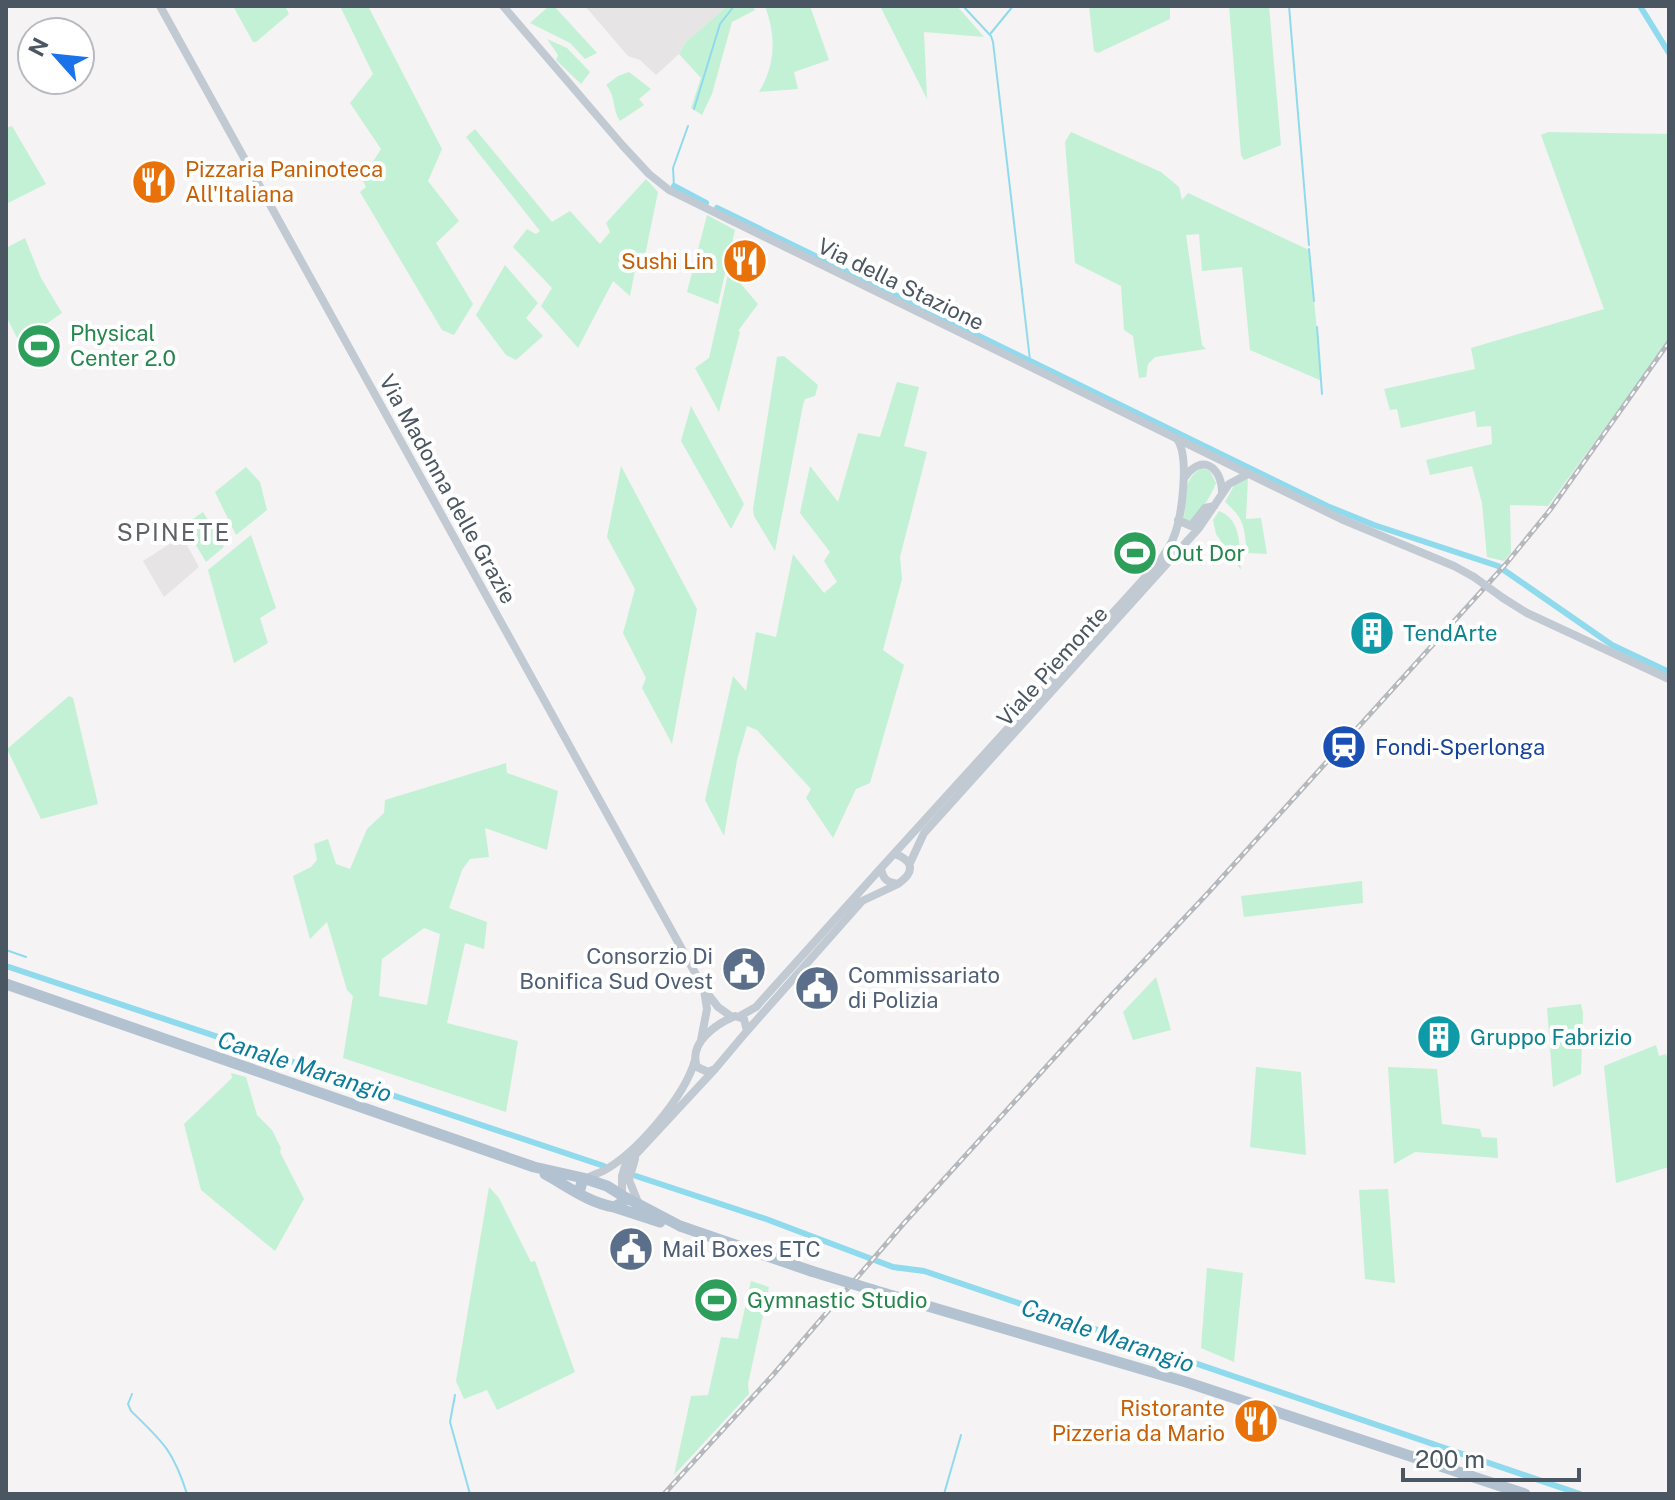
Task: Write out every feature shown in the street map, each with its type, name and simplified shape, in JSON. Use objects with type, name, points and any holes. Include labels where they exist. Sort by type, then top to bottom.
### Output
[{"type":"main road","points":[[6,984],[534,1167],[585,1178],[607,1186],[680,1226]]},
{"type":"main road","points":[[534,1167],[579,1193],[614,1207],[873,1290],[1186,1382],[1525,1494]]},
{"type":"main road","points":[[579,1193],[585,1178]]},
{"type":"main road","points":[[614,1207],[623,1202],[623,1196]]},
{"type":"street","name":"Via Madonna delle Grazie","points":[[160,6],[704,989]]},
{"type":"street","name":"Via della Stazione","points":[[503,6],[623,146],[669,190],[1341,519],[1454,566],[1527,613],[1669,679]]},
{"type":"street","name":"Viale Piemonte","points":[[701,1042],[719,1023],[756,1007],[1160,561],[1173,540],[1184,478],[1182,450],[1177,439]]},
{"type":"street","points":[[1182,461],[1192,453],[1203,451]]},
{"type":"street","points":[[1229,464],[1229,484],[1249,474]]},
{"type":"street","points":[[1184,478],[1191,469],[1210,466],[1219,474],[1222,494]]},
{"type":"street","name":"Viale Piemonte","points":[[898,884],[905,879],[924,833],[1183,547],[1229,484]]},
{"type":"street","points":[[1178,520],[1191,526],[1205,508],[1214,506]]},
{"type":"street","points":[[895,854],[910,863]]},
{"type":"street","points":[[881,868],[883,878],[898,884]]},
{"type":"street","points":[[623,1196],[625,1166],[715,1069],[862,901],[898,884]]},
{"type":"street","points":[[704,989],[718,1007],[747,1024],[747,1031]]},
{"type":"street","points":[[585,1178],[604,1171],[628,1152],[679,1096],[701,1042],[707,1009],[704,989]]},
{"type":"street","points":[[695,1060],[697,1067],[703,1071],[715,1069]]},
{"type":"street","points":[[637,1154],[629,1180],[641,1206]]},
{"type":"shaded area","points":[[585,6],[727,6],[685,43],[679,54],[656,75],[640,60],[628,56]]},
{"type":"shaded area","points":[[182,536],[199,567],[164,597],[143,561]]},
{"type":"green space","points":[[233,6],[285,6],[289,14],[253,42]]},
{"type":"green space","points":[[340,6],[368,6],[442,149],[428,181],[459,221],[436,243],[473,304],[454,335],[442,330],[360,192],[366,187],[362,179],[381,149],[350,103],[373,74]]},
{"type":"green space","points":[[549,6],[554,6],[597,53],[585,59],[570,43],[530,23]]},
{"type":"green space","points":[[727,6],[753,6],[755,10],[732,22],[712,94],[702,115],[691,108],[701,78],[679,54],[685,43]]},
{"type":"green space","points":[[765,6],[810,6],[829,60],[794,72],[798,89],[759,92],[769,71],[772,50],[771,28]]},
{"type":"green space","points":[[880,6],[957,6],[984,37],[924,32],[927,99]]},
{"type":"green space","points":[[1089,6],[1170,6],[1170,19],[1098,53],[1094,51]]},
{"type":"green space","points":[[1229,6],[1269,6],[1281,145],[1244,160],[1241,155]]},
{"type":"green space","points":[[547,39],[567,48],[590,72],[581,84],[556,60],[558,55]]},
{"type":"green space","points":[[629,72],[651,89],[639,99],[644,105],[620,121],[606,85]]},
{"type":"green space","points":[[12,126],[46,184],[6,204],[6,128]]},
{"type":"green space","points":[[475,129],[552,222],[570,211],[600,244],[610,232],[606,223],[646,179],[658,192],[642,270],[635,270],[630,296],[613,281],[578,348],[541,306],[552,288],[513,247],[527,229],[536,234],[540,231],[466,137]]},
{"type":"green space","points":[[1071,132],[1161,172],[1179,187],[1182,200],[1188,193],[1309,250],[1322,381],[1250,350],[1242,267],[1202,271],[1199,234],[1186,235],[1202,345],[1206,349],[1155,357],[1148,364],[1146,377],[1139,378],[1133,336],[1124,330],[1121,286],[1075,263],[1065,142]]},
{"type":"green space","points":[[1548,132],[1669,134],[1669,340],[1548,506],[1510,505],[1511,553],[1504,561],[1487,557],[1482,503],[1472,466],[1430,475],[1426,460],[1492,444],[1491,426],[1477,427],[1475,411],[1401,428],[1397,409],[1390,410],[1384,389],[1475,369],[1471,348],[1604,309],[1541,135]]},
{"type":"green space","points":[[707,215],[735,230],[718,304],[687,292]]},
{"type":"green space","points":[[25,238],[41,278],[62,313],[21,341],[6,316],[6,248]]},
{"type":"green space","points":[[505,265],[538,303],[526,318],[543,336],[516,360],[506,355],[476,315]]},
{"type":"green space","points":[[729,270],[758,304],[738,331],[719,412],[695,368],[709,358]]},
{"type":"green space","points":[[784,356],[818,385],[815,396],[805,399],[803,405],[775,551],[753,509],[777,357]]},
{"type":"green space","points":[[897,382],[919,387],[904,446],[927,452],[900,557],[902,579],[883,650],[904,665],[870,783],[856,789],[833,838],[806,798],[811,789],[757,730],[747,726],[737,760],[724,836],[705,800],[733,676],[746,691],[756,632],[776,637],[793,554],[824,593],[837,582],[824,561],[830,552],[800,513],[810,466],[838,502],[858,433],[880,437]]},
{"type":"green space","points":[[691,406],[744,504],[731,529],[681,441]]},
{"type":"green space","points":[[621,466],[697,609],[672,744],[642,688],[646,678],[623,633],[635,589],[607,537]]},
{"type":"green space","points":[[246,467],[260,482],[267,510],[236,535],[215,492]]},
{"type":"green space","points":[[1202,468],[1210,471],[1216,483],[1191,523],[1184,519],[1186,490],[1191,478]]},
{"type":"green space","points":[[1248,477],[1246,519],[1261,518],[1267,554],[1247,553],[1242,524],[1225,502],[1236,482]]},
{"type":"green space","points":[[1219,511],[1227,515],[1236,528],[1241,570],[1216,534],[1213,520]]},
{"type":"green space","points":[[203,512],[224,547],[206,562],[184,525]]},
{"type":"green space","points":[[251,535],[276,608],[260,618],[268,643],[234,663],[208,570]]},
{"type":"green space","points":[[69,696],[73,698],[98,804],[41,819],[7,749]]},
{"type":"green space","points":[[506,763],[507,773],[558,791],[547,850],[485,828],[489,857],[470,859],[462,870],[449,908],[487,922],[484,949],[465,943],[447,1023],[518,1041],[506,1112],[343,1058],[353,996],[347,990],[327,922],[310,939],[293,876],[311,867],[317,860],[314,844],[328,839],[336,864],[350,869],[367,829],[384,813],[385,800]],"holes":[[[424,928],[440,934],[427,1005],[379,996],[382,959]]]},
{"type":"green space","points":[[1362,881],[1363,903],[1244,917],[1241,896]]},
{"type":"green space","points":[[1156,977],[1171,1030],[1133,1040],[1123,1012]]},
{"type":"green space","points":[[1581,1004],[1581,1074],[1553,1087],[1547,1008]]},
{"type":"green space","points":[[1656,1045],[1659,1056],[1666,1054],[1669,1062],[1669,1167],[1616,1183],[1604,1066]]},
{"type":"green space","points":[[1256,1067],[1301,1072],[1306,1155],[1250,1147]]},
{"type":"green space","points":[[1388,1067],[1437,1069],[1442,1124],[1480,1129],[1482,1137],[1497,1138],[1498,1158],[1415,1152],[1394,1164]]},
{"type":"green space","points":[[231,1073],[246,1077],[257,1115],[272,1130],[304,1199],[275,1251],[201,1190],[184,1124],[232,1078]]},
{"type":"green space","points":[[489,1187],[499,1198],[531,1262],[535,1261],[575,1372],[497,1410],[487,1390],[464,1399],[456,1381]]},
{"type":"green space","points":[[1388,1189],[1395,1283],[1365,1279],[1359,1190]]},
{"type":"green space","points":[[1207,1268],[1243,1273],[1234,1362],[1201,1348]]},
{"type":"green space","points":[[751,1281],[769,1287],[748,1384],[749,1394],[674,1475],[691,1396],[708,1395],[721,1337],[738,1339]]},
{"type":"waterway","points":[[694,109],[720,24],[734,6]]},
{"type":"waterway","points":[[963,6],[993,42],[1030,360]]},
{"type":"waterway","points":[[991,33],[1013,6]]},
{"type":"waterway","points":[[1289,6],[1309,245]]},
{"type":"waterway","points":[[1640,6],[1669,53]]},
{"type":"waterway","points":[[674,186],[673,168],[688,126]]},
{"type":"waterway","points":[[674,186],[706,203]]},
{"type":"waterway","points":[[717,208],[1327,506],[1498,566],[1612,645],[1669,672]]},
{"type":"waterway","points":[[1309,249],[1314,301]]},
{"type":"waterway","points":[[1317,327],[1322,394]]},
{"type":"waterway","points":[[6,950],[26,957]]},
{"type":"waterway","name":"Canale Marangio","points":[[6,966],[604,1166]]},
{"type":"waterway","name":"Canale Marangio","points":[[636,1176],[766,1219],[893,1267],[924,1271],[1580,1494]]},
{"type":"waterway","points":[[132,1394],[128,1404],[131,1411],[166,1448],[187,1494]]},
{"type":"waterway","points":[[455,1395],[450,1422],[470,1494]]},
{"type":"waterway","points":[[944,1494],[961,1435]]},
{"type":"railway","points":[[664,1494],[772,1376],[905,1222],[1505,565],[1550,510],[1669,342]]},
{"type":"place","name":"Pizzaria Paninoteca All'Italiana","points":[[154,182]]},
{"type":"place","name":"Sushi Lin","points":[[745,261]]},
{"type":"place","name":"Physical Center 2.0","points":[[39,346]]},
{"type":"place","name":"Out Dor","points":[[1135,553]]},
{"type":"place","name":"TendArte","points":[[1372,633]]},
{"type":"place","name":"Fondi-Sperlonga","points":[[1344,747]]},
{"type":"place","name":"Consorzio Di Bonifica Sud Ovest","points":[[744,969]]},
{"type":"place","name":"Commissariato di Polizia","points":[[817,988]]},
{"type":"place","name":"Gruppo Fabrizio","points":[[1439,1037]]},
{"type":"place","name":"Mail Boxes ETC","points":[[631,1249]]},
{"type":"place","name":"Gymnastic Studio","points":[[716,1300]]},
{"type":"place","name":"Ristorante Pizzeria da Mario","points":[[1256,1421]]},
{"type":"district","name":"SPINETE","points":[[174,532]]}]
